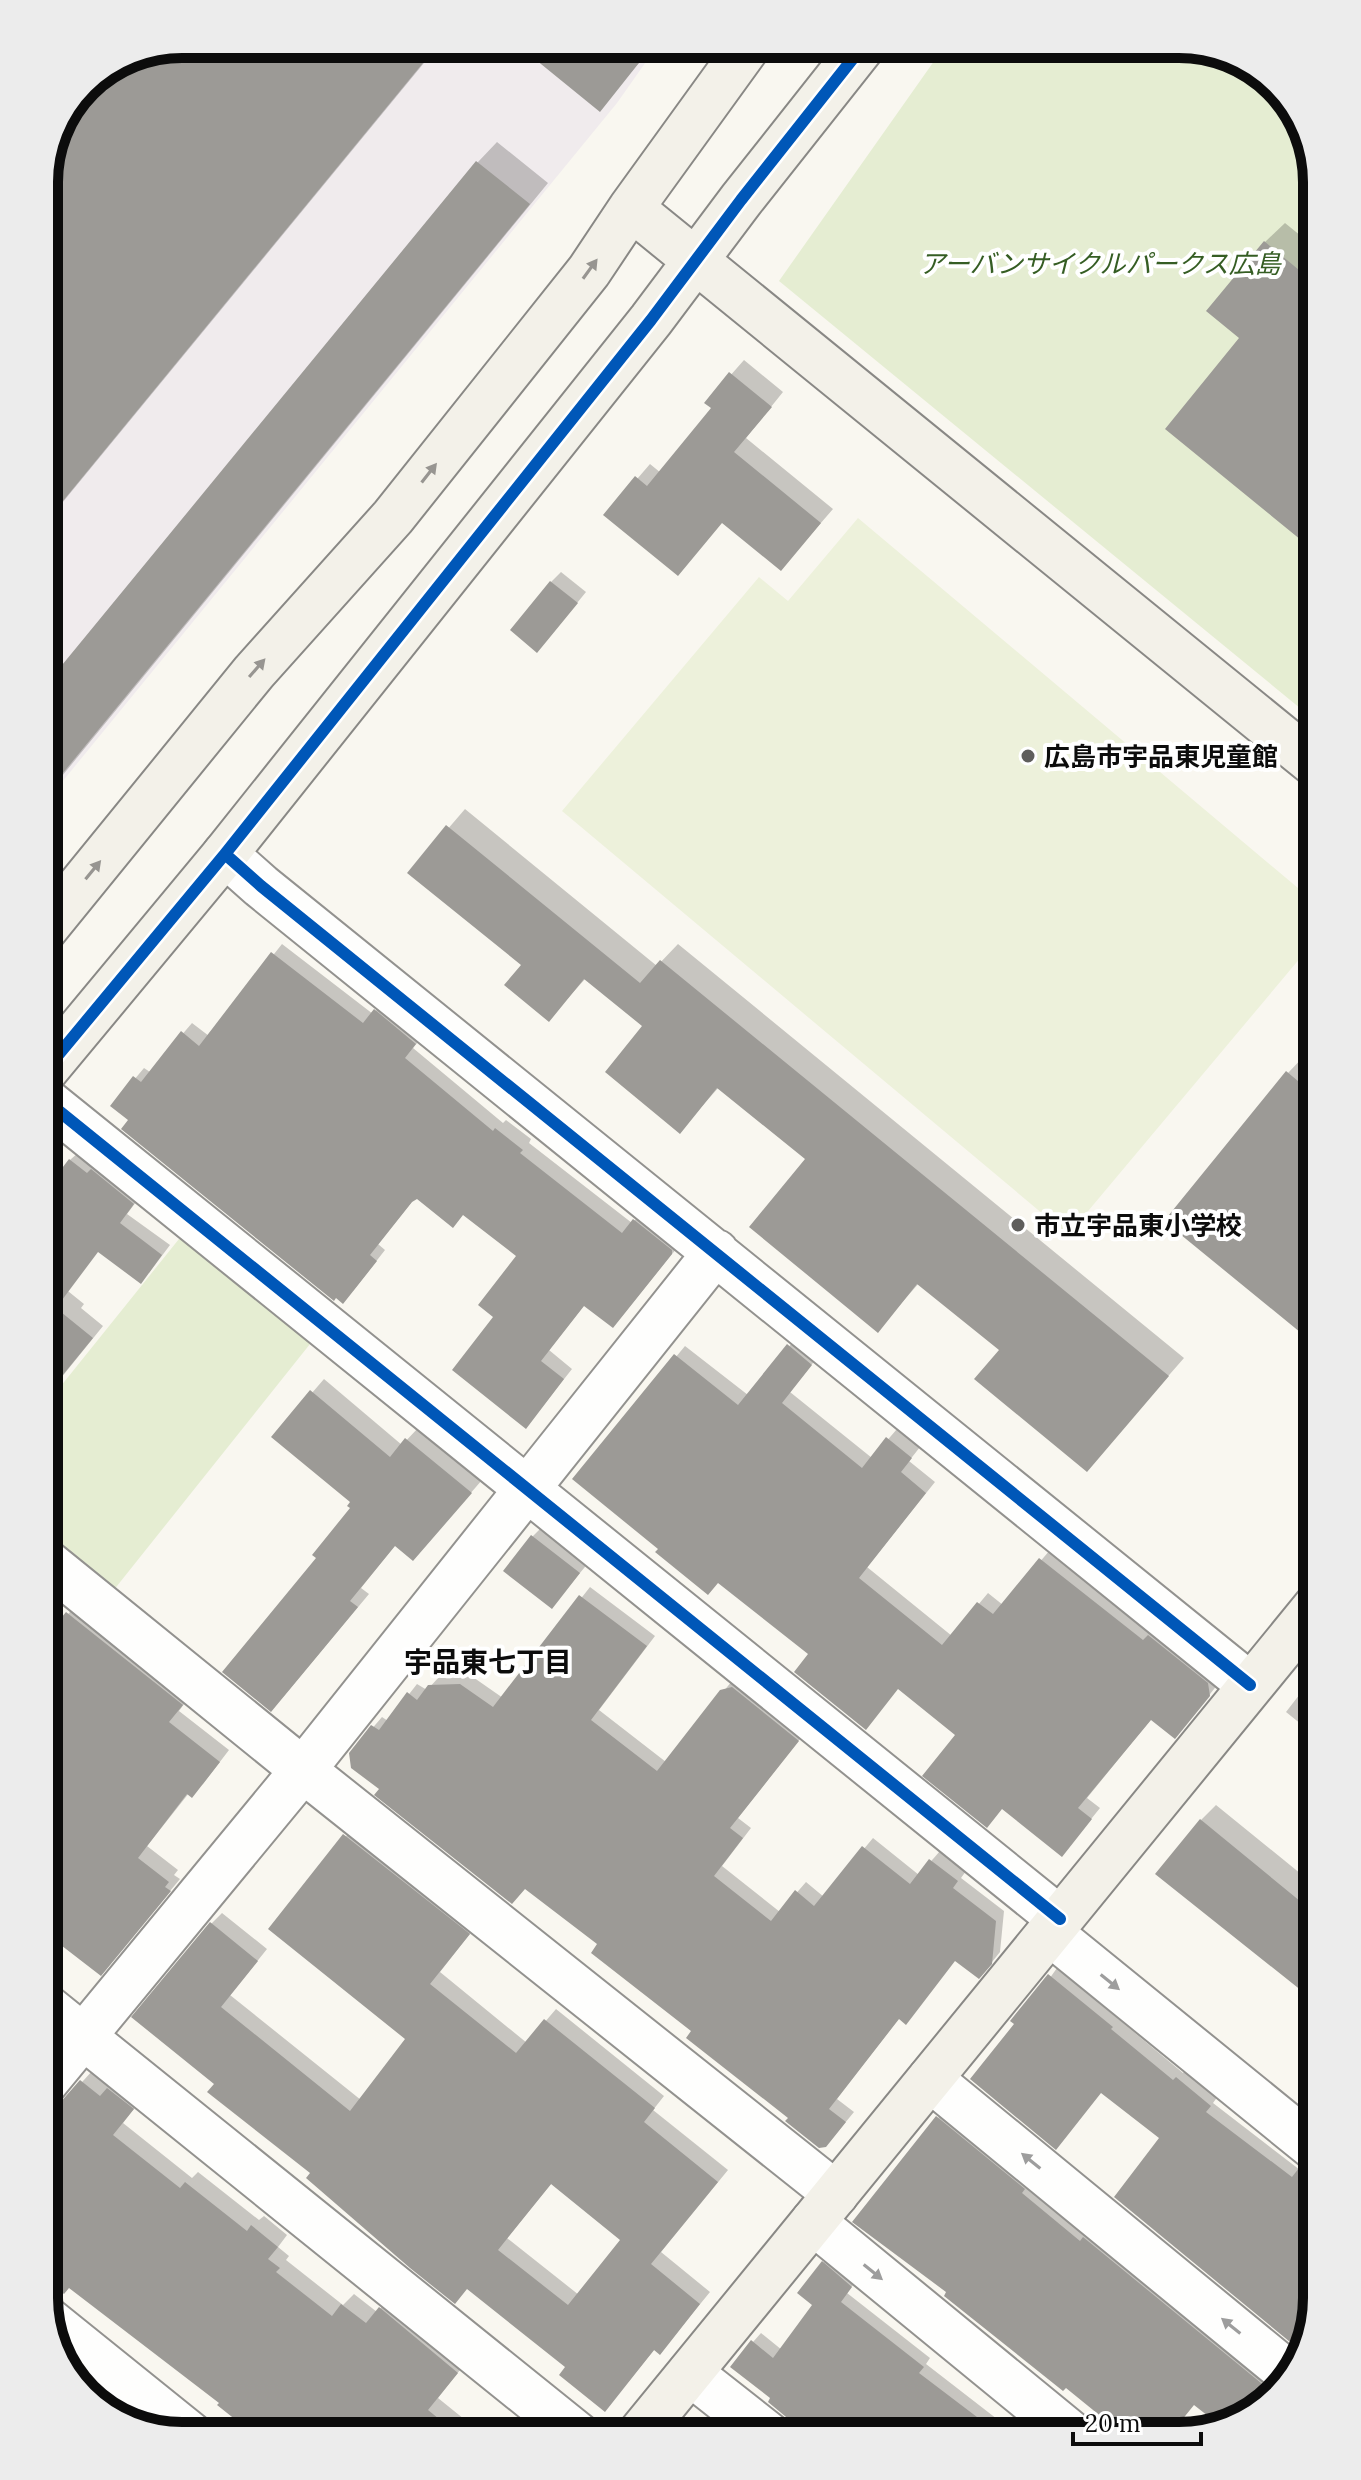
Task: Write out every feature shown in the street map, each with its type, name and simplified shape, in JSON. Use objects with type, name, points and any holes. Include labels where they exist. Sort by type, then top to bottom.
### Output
[{"type":"street","points":[[58,913],[254,672],[393,517],[589,271],[739,58]]},
{"type":"street","points":[[58,1055],[225,854],[853,58]]},
{"type":"street","points":[[631,208],[1303,755]]},
{"type":"street","points":[[225,854],[1250,1685]]},
{"type":"street","points":[[58,1110],[525,1489],[1055,1926],[1303,2138]]},
{"type":"street","points":[[58,2067],[303,1770],[716,1252]]},
{"type":"street","points":[[58,1571],[303,1770],[825,2208],[1059,2422]]},
{"type":"street","points":[[650,2422],[1303,1622]]},
{"type":"street","points":[[58,2016],[562,2422]]},
{"type":"street","points":[[930,2079],[1282,2367]]},
{"type":"street","points":[[63,2332],[175,2422]]},
{"type":"street","points":[[690,2373],[752,2422]]},
{"type":"shaded area","points":[[649,58],[617,103],[58,787],[58,174],[63,148],[111,81],[135,67],[158,60]]},
{"type":"green space","name":"アーバンサイクルパークス広島","points":[[936,58],[1187,58],[1234,71],[1267,94],[1294,135],[1301,158],[1303,182],[1303,711],[779,281]]},
{"type":"green space","points":[[858,518],[1303,892],[1303,955],[1068,1235],[562,811],[759,577],[788,601]]},
{"type":"green space","points":[[183,1234],[314,1339],[113,1591],[58,1546],[58,1390]]},
{"type":"building","points":[[427,58],[58,507],[58,174],[62,150],[71,127],[84,107],[113,79],[135,67],[158,60]]},
{"type":"building","points":[[534,58],[643,58],[600,112]]},
{"type":"building","points":[[476,161],[530,204],[58,779],[58,670]]},
{"type":"building","points":[[1264,241],[1303,273],[1303,542],[1165,429],[1239,338],[1206,311]]},
{"type":"building","points":[[729,372],[772,407],[734,452],[821,523],[781,571],[722,523],[678,576],[603,515],[635,476],[647,486],[711,408],[704,403]]},
{"type":"building","points":[[550,581],[578,603],[537,653],[510,630]]},
{"type":"building","points":[[446,825],[640,983],[660,960],[1169,1376],[1087,1472],[974,1379],[999,1350],[917,1284],[878,1333],[749,1227],[805,1159],[717,1088],[680,1134],[605,1072],[642,1026],[584,979],[549,1022],[504,985],[521,965],[407,873]]},
{"type":"building","points":[[271,952],[363,1023],[374,1009],[416,1044],[405,1058],[493,1131],[495,1128],[523,1150],[520,1153],[622,1233],[633,1219],[672,1250],[672,1254],[613,1328],[584,1306],[541,1361],[564,1379],[526,1429],[452,1370],[493,1317],[478,1305],[516,1256],[463,1215],[453,1228],[417,1199],[412,1202],[370,1255],[377,1261],[343,1304],[336,1298],[334,1301],[121,1129],[128,1120],[110,1106],[133,1076],[141,1082],[181,1031],[199,1046]]},
{"type":"building","points":[[1286,1071],[1303,1085],[1303,1335],[1164,1221]]},
{"type":"building","points":[[69,1159],[87,1173],[91,1169],[134,1204],[120,1223],[162,1255],[141,1284],[98,1252],[58,1305],[58,1174]]},
{"type":"building","points":[[58,1310],[93,1338],[58,1381]]},
{"type":"building","points":[[787,1344],[812,1365],[782,1403],[862,1468],[886,1437],[912,1458],[901,1472],[926,1493],[859,1578],[942,1645],[977,1602],[993,1614],[1039,1558],[1143,1640],[1148,1635],[1208,1683],[1210,1696],[1175,1739],[1151,1720],[1078,1808],[1092,1819],[1062,1857],[1002,1809],[987,1828],[922,1776],[955,1735],[898,1689],[866,1730],[794,1672],[808,1654],[718,1583],[708,1595],[655,1552],[658,1549],[572,1479],[674,1354],[738,1405]]},
{"type":"building","points":[[310,1390],[390,1457],[405,1438],[472,1493],[413,1561],[395,1546],[350,1601],[358,1607],[271,1712],[222,1672],[316,1558],[312,1555],[350,1508],[347,1506],[350,1502],[271,1437]]},
{"type":"building","points":[[531,1535],[580,1573],[552,1609],[503,1571]]},
{"type":"building","points":[[579,1595],[647,1646],[591,1720],[657,1771],[720,1690],[732,1687],[799,1741],[730,1828],[743,1838],[714,1876],[771,1921],[795,1890],[814,1906],[862,1846],[910,1884],[929,1859],[958,1881],[953,1888],[996,1921],[992,1964],[979,1979],[955,1961],[906,2025],[899,2019],[829,2109],[846,2122],[826,2147],[819,2148],[785,2121],[788,2118],[686,2038],[691,2031],[591,1953],[597,1944],[525,1889],[512,1904],[374,1795],[379,1789],[351,1768],[349,1753],[371,1725],[379,1730],[407,1692],[417,1700],[428,1685],[460,1684],[493,1707]]},
{"type":"building","points":[[66,1612],[183,1705],[169,1722],[220,1762],[192,1798],[187,1794],[138,1858],[169,1882],[165,1887],[171,1891],[101,1976],[58,1943],[58,1622]]},
{"type":"building","points":[[1200,1819],[1303,1904],[1303,1992],[1155,1874]]},
{"type":"building","points":[[343,1834],[470,1934],[430,1984],[516,2053],[544,2019],[655,2108],[644,2122],[718,2182],[651,2264],[700,2304],[660,2355],[654,2350],[605,2412],[559,2375],[565,2367],[467,2289],[455,2304],[410,2268],[306,2178],[310,2173],[207,2092],[214,2084],[131,2017],[210,1922],[258,1961],[221,2007],[350,2111],[405,2039],[268,1929]],"holes":[[[551,2184],[620,2240],[568,2305],[498,2250]]]},
{"type":"building","points":[[1048,1974],[1173,2080],[1176,2077],[1211,2106],[1206,2112],[1292,2177],[1299,2168],[1303,2169],[1303,2298],[1299,2330],[1293,2345],[1114,2197],[1159,2138],[1101,2093],[1056,2150],[970,2079],[1014,2024],[1010,2021]]},
{"type":"building","points":[[80,2080],[100,2096],[107,2088],[134,2109],[113,2135],[180,2188],[185,2182],[247,2231],[251,2225],[278,2247],[268,2259],[280,2268],[276,2272],[332,2316],[341,2304],[366,2323],[379,2307],[458,2373],[428,2410],[443,2422],[238,2422],[217,2405],[219,2403],[69,2288],[64,2294],[58,2289],[58,2105]]},
{"type":"building","points":[[936,2116],[1025,2189],[1022,2193],[1080,2241],[1083,2237],[1265,2386],[1241,2405],[1210,2418],[1194,2405],[1180,2422],[1108,2422],[1066,2388],[1063,2391],[944,2296],[946,2292],[852,2222]]},
{"type":"building","points":[[822,2261],[852,2287],[841,2302],[924,2367],[919,2373],[984,2422],[792,2422],[768,2402],[770,2398],[730,2367],[751,2340],[773,2358],[812,2305],[797,2293]]},
{"type":"cycle path","points":[[58,1055],[225,854],[651,320],[853,58]]},
{"type":"cycle path","points":[[225,854],[1250,1685]]},
{"type":"cycle path","points":[[58,1110],[1060,1919]]},
{"type":"place","name":"広島市宇品東児童館","points":[[1028,756]]},
{"type":"place","name":"市立宇品東小学校","points":[[1018,1225]]},
{"type":"district","name":"宇品東七丁目","points":[[488,1662]]}]
